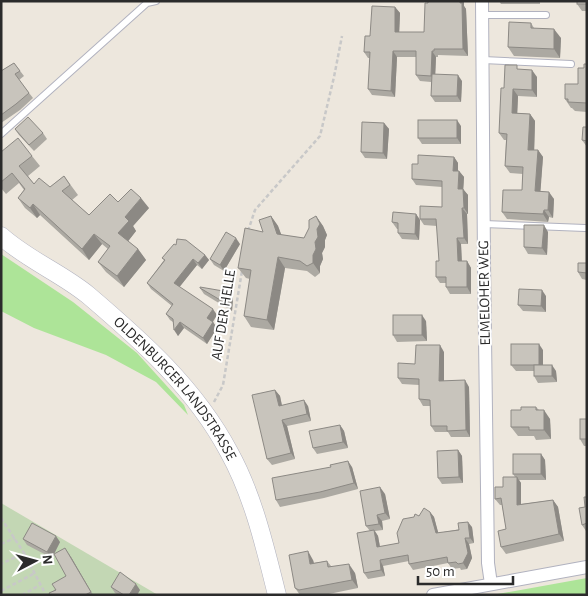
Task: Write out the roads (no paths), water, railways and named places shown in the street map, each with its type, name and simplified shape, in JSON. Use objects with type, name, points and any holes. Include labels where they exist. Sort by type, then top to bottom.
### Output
[{"type":"main road","name":"OLDENBURGER LANDSTRASSE","points":[[1,236],[14,247],[87,294],[142,341],[184,385],[203,410],[229,451],[244,482],[267,555],[277,595]]},
{"type":"street","name":"ELMELOHER WEG","points":[[482,1],[488,553],[491,584]]},
{"type":"street","points":[[433,595],[545,573],[587,567]]},
{"type":"lane","points":[[1,134],[146,3],[156,1]]},
{"type":"lane","points":[[482,15],[546,15]]},
{"type":"lane","points":[[483,60],[571,64]]},
{"type":"lane","points":[[484,224],[585,228]]}]
